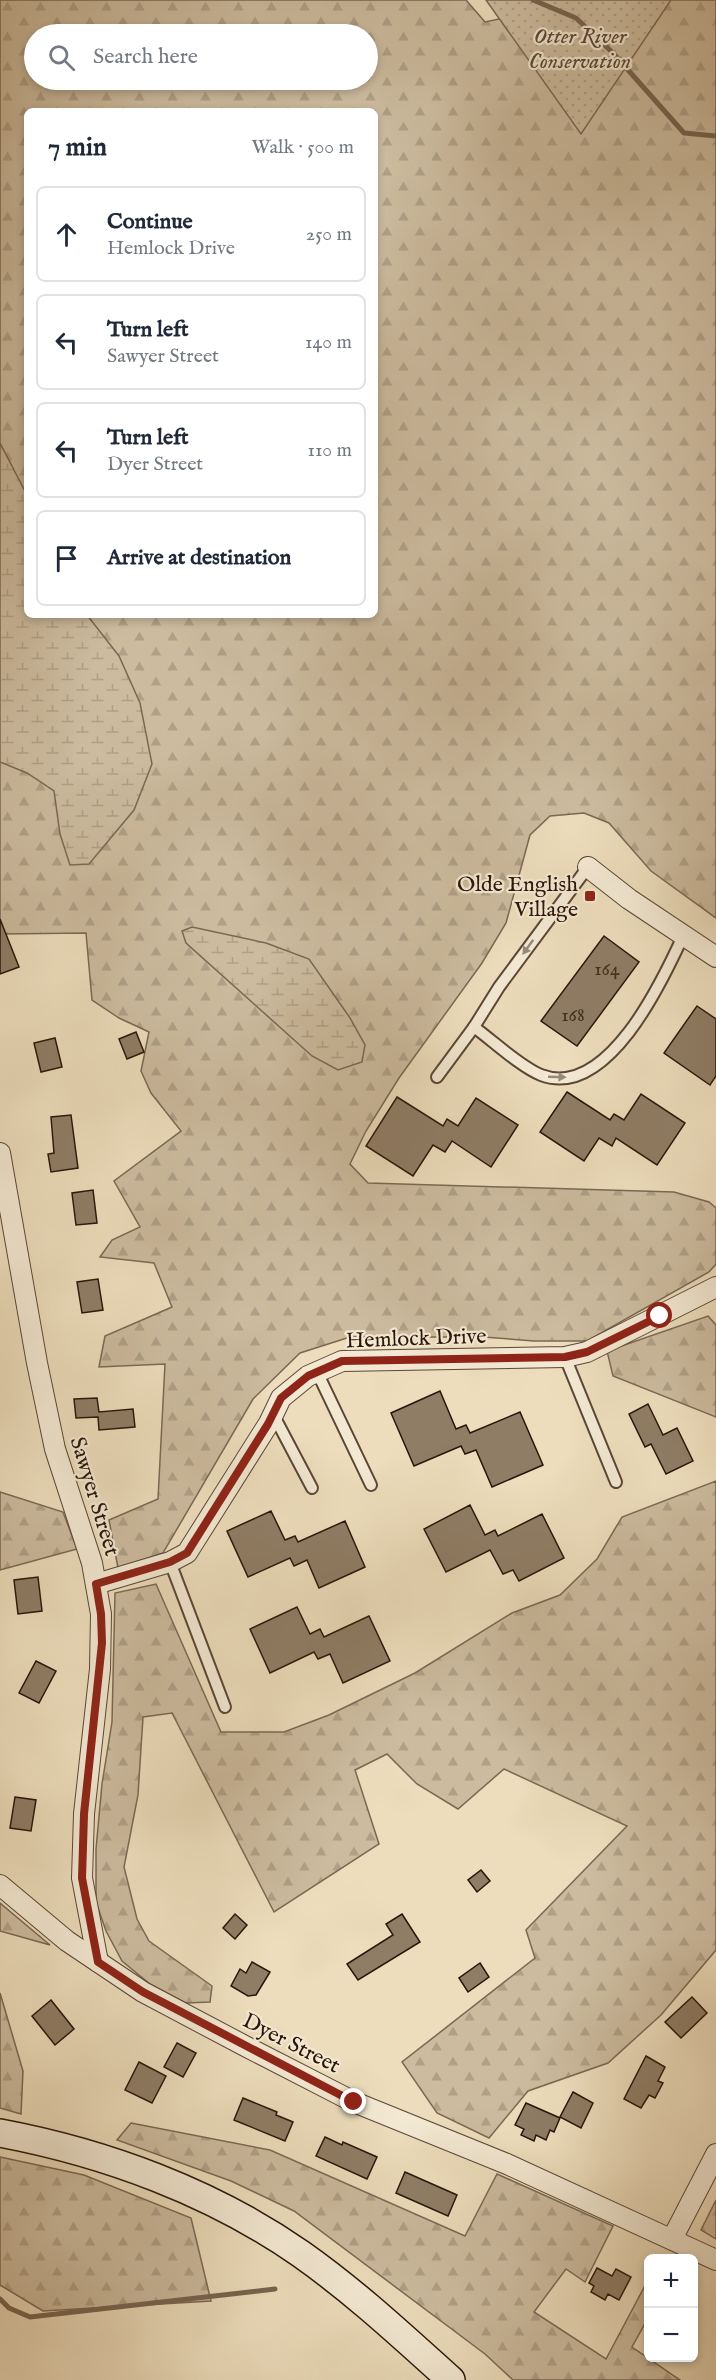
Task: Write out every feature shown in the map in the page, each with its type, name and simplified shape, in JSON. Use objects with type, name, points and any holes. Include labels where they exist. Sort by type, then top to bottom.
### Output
[{"type":"main road","points":[[0,2133],[64,2147],[126,2166],[191,2192],[250,2222],[300,2253],[359,2297],[451,2380]]},
{"type":"street","points":[[588,867],[629,899],[716,957]]},
{"type":"street","name":"Sawyer Street","points":[[0,1153],[33,1341],[55,1449],[84,1534],[101,1614],[102,1643],[84,1814],[82,1878],[98,1962]]},
{"type":"street","name":"Hemlock Drive","points":[[96,1584],[170,1562],[187,1553],[281,1398],[308,1376],[342,1361],[351,1360],[565,1357],[587,1352],[716,1287]]},
{"type":"street","name":"Dyer Street","points":[[0,1885],[67,1941],[143,1992],[354,2102],[507,2164],[716,2260]]},
{"type":"street","points":[[672,2239],[716,2154]]},
{"type":"lane","points":[[437,1077],[474,1027],[499,987],[588,867]]},
{"type":"lane","points":[[474,1027],[523,1065],[540,1075],[570,1077],[589,1070],[607,1058],[634,1023],[666,974],[683,936]]},
{"type":"lane","points":[[565,1357],[616,1482]]},
{"type":"lane","points":[[317,1372],[371,1485]]},
{"type":"lane","points":[[273,1414],[312,1488]]},
{"type":"lane","points":[[170,1562],[225,1707]]},
{"type":"green space","points":[[0,0],[466,0],[485,22],[590,0],[716,0],[716,918],[651,871],[609,823],[584,813],[550,816],[530,835],[506,923],[482,963],[399,1078],[366,1131],[350,1164],[368,1183],[674,1192],[709,1202],[716,1208],[716,1264],[709,1272],[587,1341],[534,1341],[483,1337],[350,1337],[300,1353],[253,1399],[163,1553],[118,1568],[109,1520],[158,1499],[165,1364],[99,1367],[105,1336],[172,1307],[154,1263],[100,1257],[112,1240],[140,1227],[114,1181],[181,1131],[151,1093],[141,1071],[149,1032],[119,1018],[92,1000],[86,933],[0,934]]},
{"type":"green space","name":"Otter River Conservation","points":[[486,0],[671,0],[581,134]]},
{"type":"green space","points":[[0,443],[24,489],[24,618],[89,618],[119,656],[140,703],[152,764],[134,810],[89,864],[70,865],[60,834],[54,791],[27,773],[0,762]]},
{"type":"green space","points":[[192,927],[266,943],[309,959],[350,1018],[365,1045],[362,1062],[338,1070],[312,1056],[186,943],[182,931]]},
{"type":"green space","points":[[708,1316],[716,1325],[716,1417],[613,1376],[607,1351]]},
{"type":"green space","points":[[716,1481],[716,1950],[661,2015],[608,2063],[528,2091],[489,2138],[437,2113],[402,2062],[535,1958],[526,1930],[627,1826],[504,1769],[458,1809],[417,1784],[387,1754],[355,1770],[379,1844],[274,1912],[172,1713],[143,1717],[138,1795],[124,1867],[137,1919],[149,1941],[212,1986],[210,2002],[186,2003],[150,1984],[122,1961],[106,1931],[96,1902],[96,1849],[102,1784],[112,1722],[115,1593],[156,1584],[221,1732],[284,1732],[329,1715],[415,1673],[512,1613],[560,1595],[597,1559],[622,1517]]},
{"type":"green space","points":[[0,1492],[63,1512],[77,1549],[0,1570]]},
{"type":"green space","points":[[0,1903],[50,1945],[0,1931]]},
{"type":"green space","points":[[0,1993],[23,2071],[21,2114],[0,2108]]},
{"type":"green space","points":[[131,2123],[270,2150],[465,2236],[497,2174],[613,2226],[585,2282],[566,2269],[534,2312],[606,2359],[644,2288],[644,2325],[632,2347],[644,2355],[644,2362],[654,2362],[680,2380],[513,2380],[485,2354],[294,2211],[231,2181],[117,2140]]},
{"type":"green space","points":[[0,2157],[84,2175],[191,2218],[211,2301],[43,2311],[0,2285]]},
{"type":"green space","points":[[716,2200],[716,2239],[701,2230]]},
{"type":"building","points":[[0,919],[19,967],[0,974]]},
{"type":"building","points":[[604,936],[639,962],[577,1046],[541,1021]]},
{"type":"building","points":[[697,1006],[716,1019],[716,1076],[710,1085],[664,1053]]},
{"type":"building","points":[[136,1032],[144,1052],[127,1059],[119,1039]]},
{"type":"building","points":[[55,1038],[62,1067],[41,1072],[34,1043]]},
{"type":"building","points":[[567,1092],[610,1120],[614,1114],[624,1120],[641,1094],[685,1123],[657,1165],[616,1138],[612,1146],[599,1138],[584,1161],[540,1132]]},
{"type":"building","points":[[397,1097],[443,1126],[447,1119],[458,1126],[476,1098],[518,1125],[491,1167],[452,1141],[445,1152],[433,1145],[413,1176],[366,1146]]},
{"type":"building","points":[[71,1115],[78,1168],[51,1172],[48,1154],[54,1153],[51,1117]]},
{"type":"building","points":[[93,1190],[97,1223],[76,1225],[72,1193]]},
{"type":"building","points":[[98,1279],[103,1310],[82,1313],[77,1282]]},
{"type":"building","points":[[440,1391],[456,1429],[466,1425],[470,1433],[520,1412],[543,1465],[492,1487],[476,1450],[465,1454],[461,1446],[414,1466],[391,1413]]},
{"type":"building","points":[[97,1398],[99,1412],[133,1409],[135,1427],[99,1430],[98,1417],[76,1418],[74,1399]]},
{"type":"building","points":[[648,1404],[663,1435],[677,1428],[693,1461],[666,1474],[651,1444],[645,1447],[629,1414]]},
{"type":"building","points":[[470,1505],[485,1535],[495,1530],[498,1536],[542,1514],[564,1558],[519,1581],[513,1570],[503,1574],[490,1550],[446,1572],[424,1529]]},
{"type":"building","points":[[271,1511],[285,1540],[295,1536],[298,1542],[345,1521],[365,1567],[319,1588],[307,1560],[294,1566],[290,1558],[248,1577],[227,1531]]},
{"type":"building","points":[[38,1577],[42,1611],[18,1614],[14,1580]]},
{"type":"building","points":[[297,1607],[310,1634],[320,1629],[324,1637],[369,1616],[390,1661],[343,1683],[330,1654],[318,1659],[314,1652],[270,1673],[250,1629]]},
{"type":"building","points":[[36,1661],[56,1671],[39,1703],[19,1693]]},
{"type":"building","points":[[15,1797],[36,1800],[31,1831],[10,1828]]},
{"type":"building","points":[[481,1870],[490,1881],[477,1892],[468,1880]]},
{"type":"building","points":[[235,1914],[247,1925],[235,1939],[223,1928]]},
{"type":"building","points":[[402,1914],[420,1942],[358,1980],[347,1964],[393,1935],[386,1924]]},
{"type":"building","points":[[252,1962],[270,1972],[256,1995],[248,1996],[231,1986],[240,1969],[246,1973]]},
{"type":"building","points":[[480,1963],[489,1977],[468,1992],[459,1978]]},
{"type":"building","points":[[692,1997],[707,2013],[681,2038],[665,2022]]},
{"type":"building","points":[[51,2000],[74,2029],[55,2045],[32,2016]]},
{"type":"building","points":[[177,2043],[196,2053],[183,2077],[164,2067]]},
{"type":"building","points":[[646,2056],[665,2067],[658,2081],[663,2083],[655,2098],[649,2095],[641,2108],[624,2099]]},
{"type":"building","points":[[139,2062],[166,2076],[152,2103],[125,2090]]},
{"type":"building","points":[[573,2092],[593,2103],[581,2128],[560,2117]]},
{"type":"building","points":[[243,2098],[277,2112],[276,2115],[293,2122],[285,2141],[234,2120]]},
{"type":"building","points":[[526,2103],[560,2118],[554,2132],[550,2130],[546,2140],[536,2135],[534,2141],[521,2135],[524,2129],[515,2125]]},
{"type":"building","points":[[325,2137],[377,2157],[367,2179],[316,2156]]},
{"type":"building","points":[[405,2172],[457,2195],[448,2216],[396,2193]]},
{"type":"building","points":[[597,2268],[612,2276],[616,2269],[631,2277],[619,2300],[608,2294],[605,2300],[591,2292],[594,2286],[589,2283]]},
{"type":"waterway","points":[[533,0],[576,18],[613,53],[684,133],[716,136]]},
{"type":"waterway","points":[[0,2299],[9,2308],[30,2317],[275,2289]]},
{"type":"place","name":"Olde English Village","points":[[590,896]]},
{"type":"route","points":[[354,2102],[143,1992],[98,1962],[82,1878],[84,1814],[102,1643],[101,1614],[96,1584],[170,1562],[187,1553],[268,1424],[281,1398],[308,1376],[342,1361],[369,1359],[565,1357],[587,1352],[660,1316]]}]
